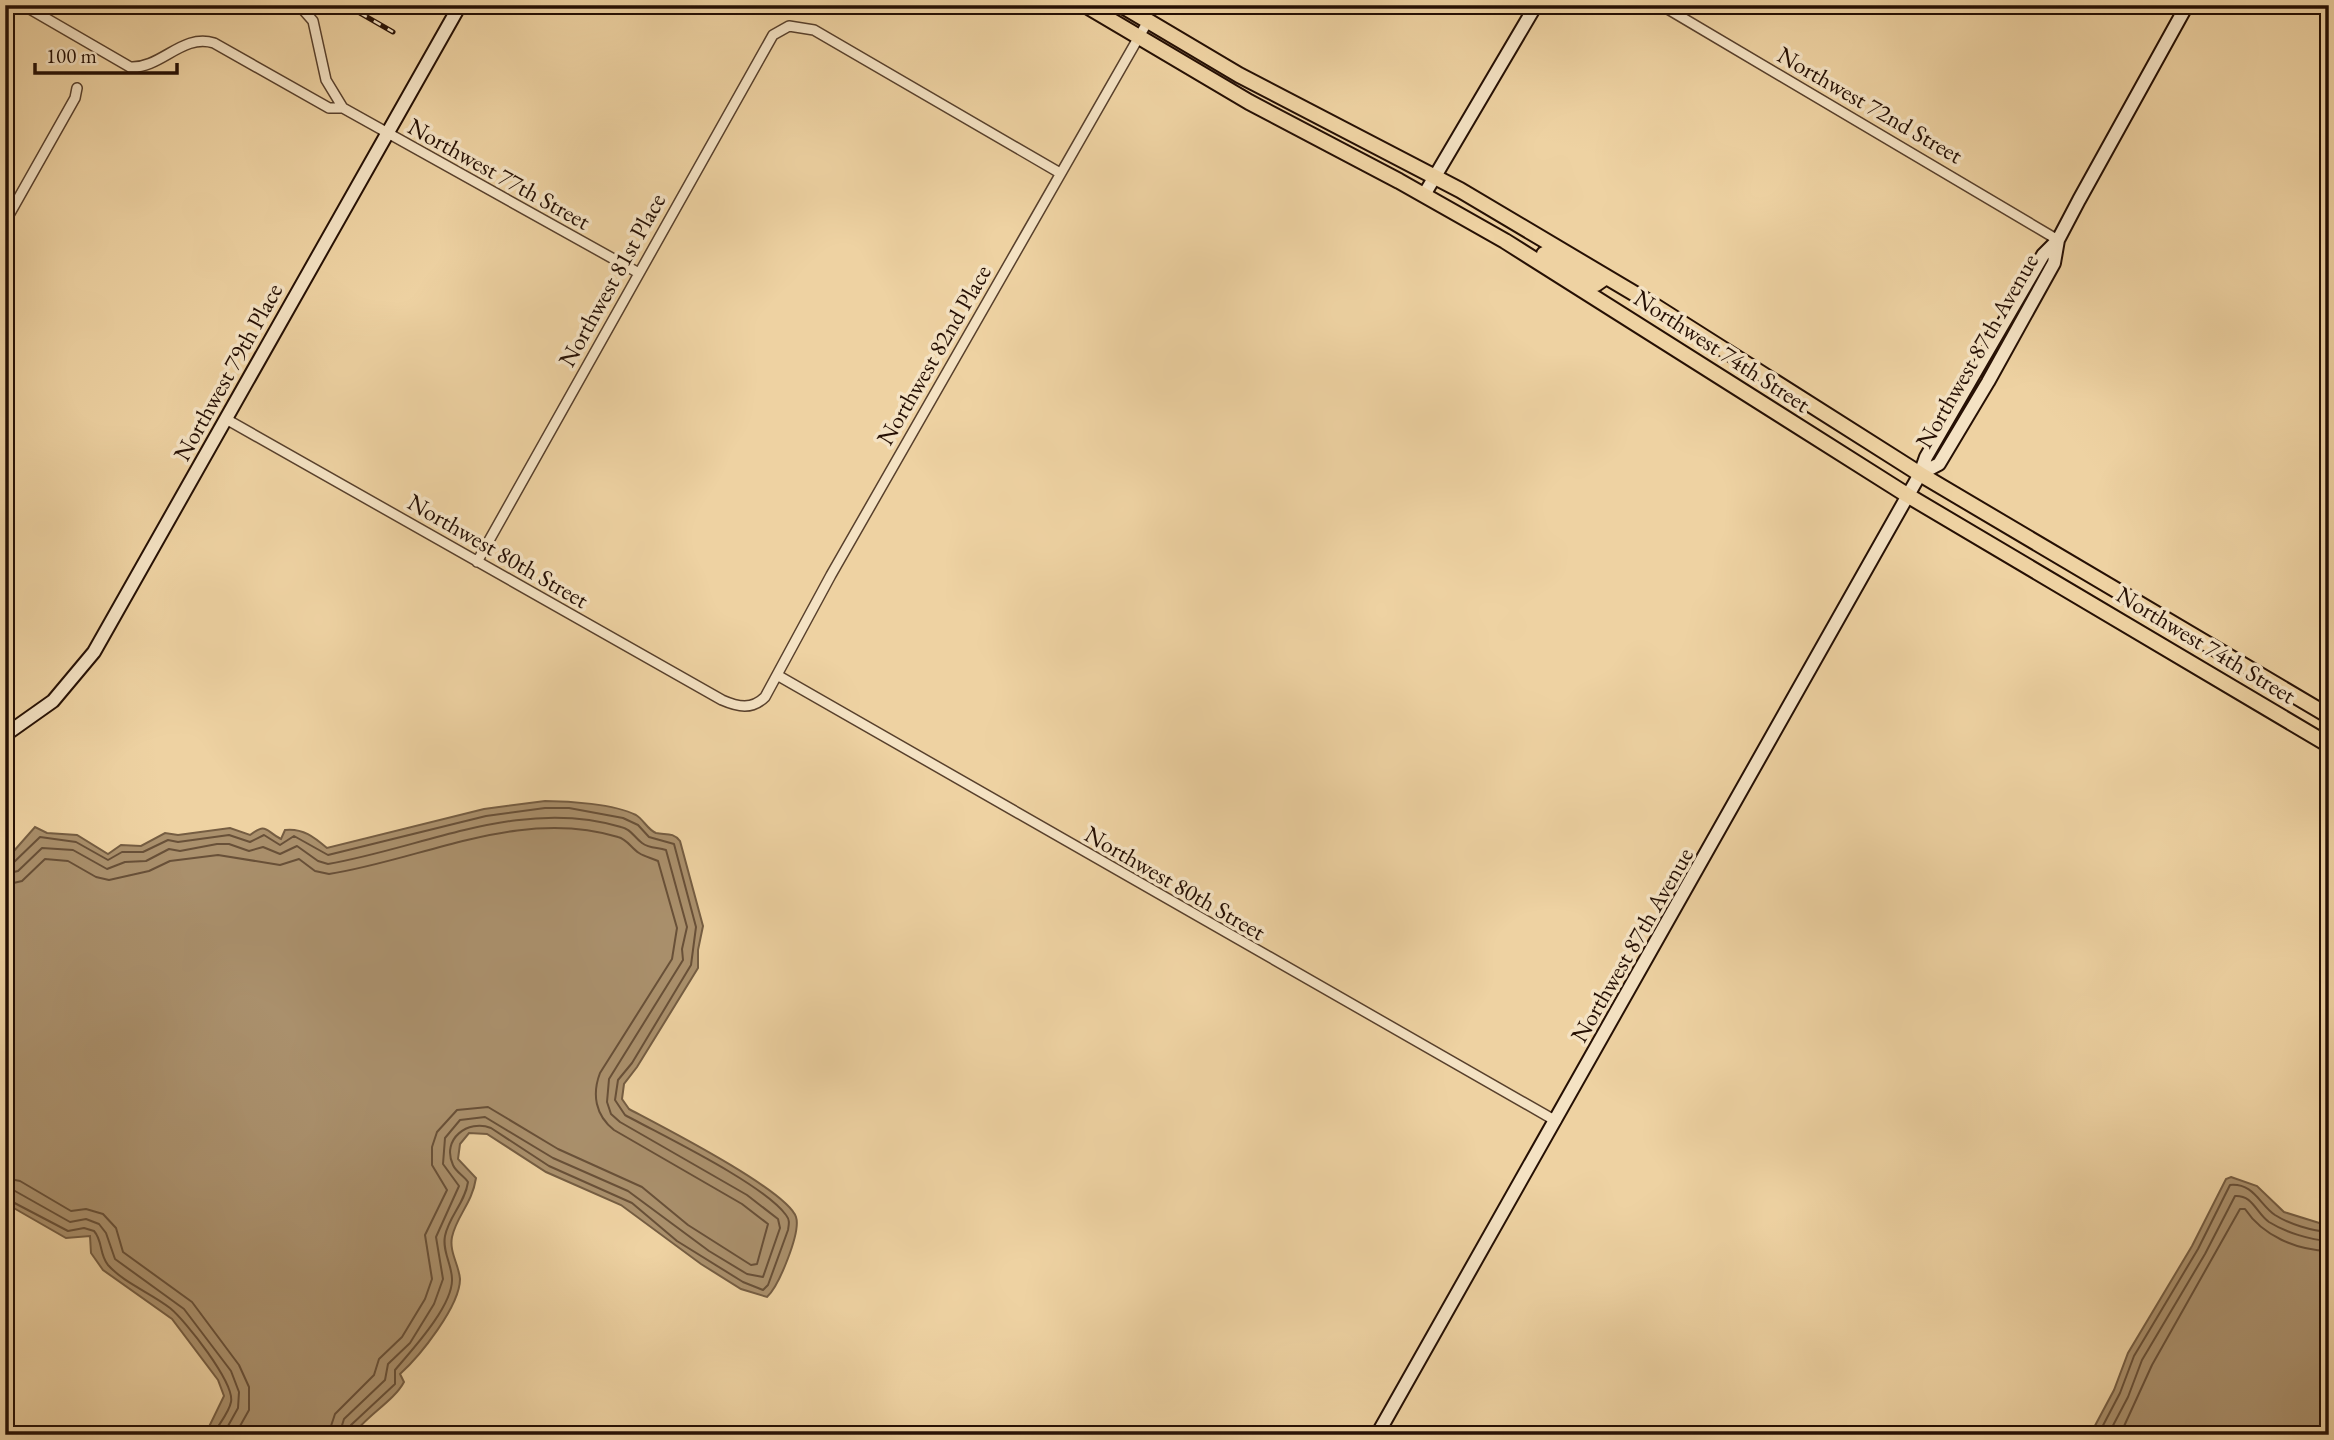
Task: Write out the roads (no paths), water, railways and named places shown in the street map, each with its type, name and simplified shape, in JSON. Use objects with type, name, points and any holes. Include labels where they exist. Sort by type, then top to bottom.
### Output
[{"type":"main road","name":"Northwest 79th Place","points":[[5,735],[45,709],[85,665],[460,5]]},
{"type":"main road","name":"Northwest 74th Street","points":[[1085,5],[1249,102],[1505,241],[1907,495],[2329,745]]},
{"type":"main road","name":"Northwest 74th Street","points":[[1121,5],[1265,89],[1435,177],[1606,277],[1920,474],[2329,716]]},
{"type":"main road","points":[[1424,195],[1536,5]]},
{"type":"main road","name":"Northwest 87th Avenue","points":[[1377,1435],[1827,642],[1920,474],[1926,457],[2043,255],[2059,240],[2187,5]]},
{"type":"main road","points":[[1505,241],[1521,241],[1597,284],[1606,277]]},
{"type":"street","name":"Northwest 77th Street","points":[[23,5],[125,65],[144,66],[189,43],[210,42],[329,108],[343,108]]},
{"type":"street","name":"Northwest 77th Street","points":[[299,5],[313,21],[326,80],[343,108],[637,272]]},
{"type":"street","name":"Northwest 72nd Street","points":[[1661,5],[2059,240]]},
{"type":"street","name":"Northwest 82nd Place","points":[[754,705],[765,697],[1148,21]]},
{"type":"street","name":"Northwest 81st Place","points":[[477,562],[637,272],[773,35],[789,26],[814,30],[1060,173]]},
{"type":"street","points":[[5,222],[75,98],[77,88]]},
{"type":"street","name":"Northwest 80th Street","points":[[226,419],[722,700],[744,707],[754,705]]},
{"type":"street","name":"Northwest 80th Street","points":[[777,675],[1556,1121]]},
{"type":"water","points":[[545,801],[591,804],[627,811],[639,817],[653,832],[672,835],[680,841],[703,926],[698,950],[698,968],[624,1084],[622,1099],[629,1109],[747,1175],[787,1205],[796,1217],[797,1224],[788,1258],[777,1282],[767,1297],[741,1289],[701,1264],[621,1205],[546,1172],[487,1134],[469,1133],[460,1144],[458,1159],[476,1178],[452,1237],[460,1279],[458,1290],[438,1330],[400,1374],[404,1382],[394,1396],[353,1435],[205,1435],[224,1396],[218,1380],[172,1319],[103,1270],[91,1253],[90,1236],[66,1238],[5,1203],[5,861],[35,827],[47,833],[77,835],[108,854],[121,845],[141,846],[165,833],[178,835],[230,828],[250,835],[263,828],[281,839],[285,830],[297,830],[313,837],[327,848],[484,809]]},
{"type":"water","points":[[2231,1177],[2257,1186],[2284,1212],[2329,1226],[2329,1435],[2090,1435],[2114,1390],[2128,1353],[2192,1246],[2226,1179]]},
{"type":"railway","points":[[346,5],[393,32]]}]
